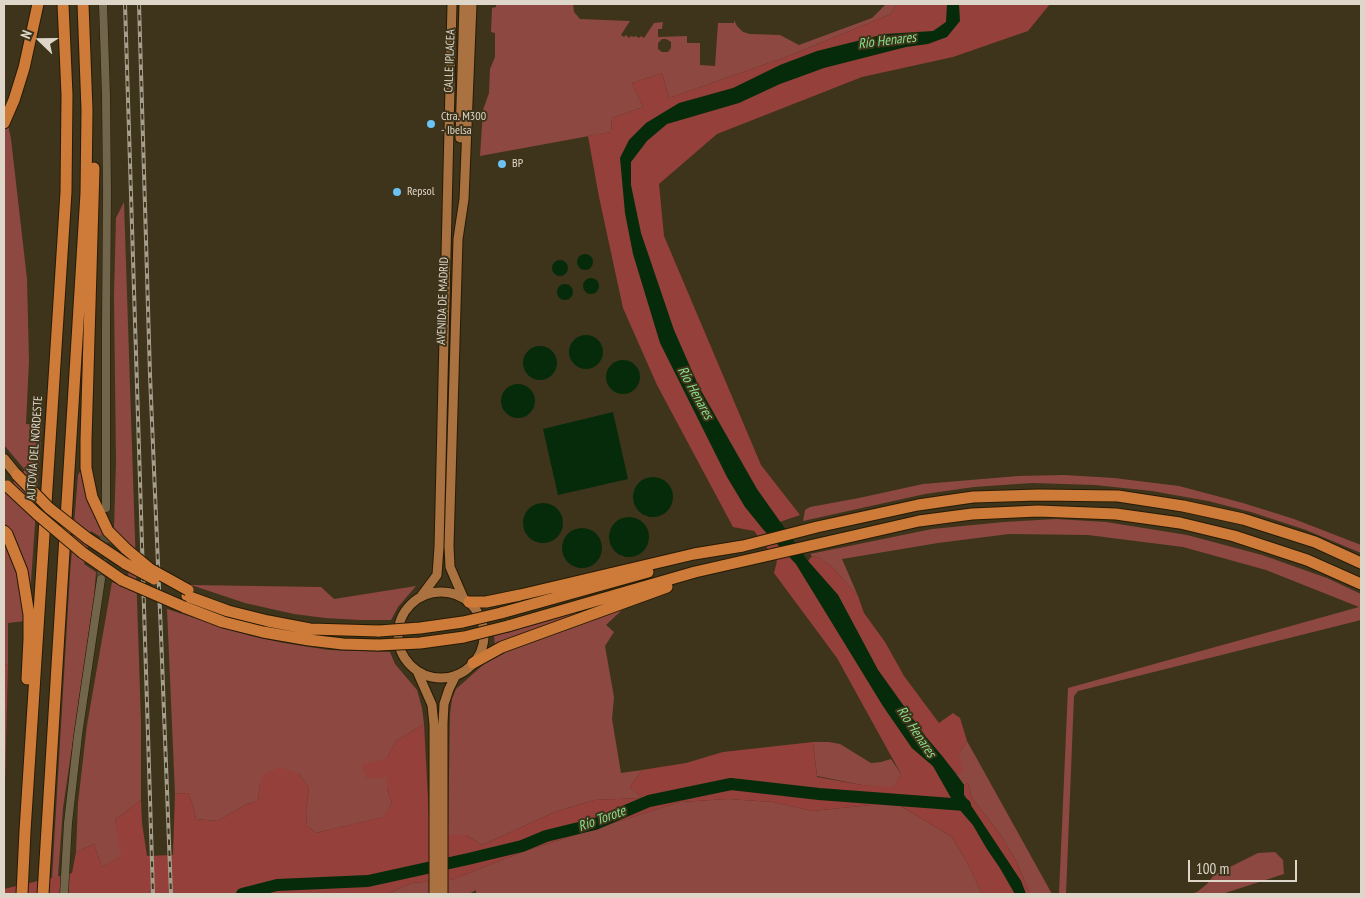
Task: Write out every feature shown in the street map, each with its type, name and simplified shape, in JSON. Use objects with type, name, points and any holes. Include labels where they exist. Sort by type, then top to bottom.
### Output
[{"type":"highway","points":[[4,123],[14,100],[24,68],[38,4]]},
{"type":"highway","name":"AUTOVÍA DEL NORDESTE","points":[[22,894],[66,192],[67,95],[63,4]]},
{"type":"highway","points":[[43,894],[86,193],[87,110],[83,4]]},
{"type":"highway","points":[[87,110],[94,154],[86,440],[86,468],[92,497],[108,531],[126,549],[186,597],[223,622],[263,632],[317,641],[378,645],[420,643],[508,626],[648,584],[919,521],[972,514],[1038,511],[1116,514],[1180,523],[1234,536],[1307,560],[1361,584]]},
{"type":"highway","points":[[4,459],[49,508],[87,538],[126,564],[186,597]]},
{"type":"highway","points":[[5,483],[37,514],[83,552],[122,580],[186,597],[228,611],[310,629],[379,631],[462,622],[817,527],[918,505],[973,497],[1039,495],[1118,496],[1183,506],[1243,519],[1315,542],[1361,563]]},
{"type":"highway","points":[[4,531],[7,534],[22,571],[29,615],[30,639],[22,769],[25,831]]},
{"type":"highway","points":[[466,600],[486,602],[694,554],[739,547]]},
{"type":"highway","points":[[473,663],[502,647],[632,598],[734,564]]},
{"type":"main road","name":"AVENIDA DE MADRID","points":[[422,595],[437,575],[439,547],[452,4]]},
{"type":"main road","name":"CALLE IPLACEA","points":[[458,238],[464,4]]},
{"type":"main road","name":"AVENIDA DE MADRID","points":[[466,600],[450,567],[449,546],[458,238],[464,198],[472,4]]},
{"type":"main road","points":[[417,671],[432,677],[443,678],[456,675],[466,670],[473,663],[481,650],[484,637],[481,620],[466,600],[446,592],[431,592],[422,595],[403,614],[399,623],[398,635],[400,648],[407,661],[417,671],[432,705],[443,894]]},
{"type":"main road","points":[[434,894],[444,704],[448,689],[456,675]]},
{"type":"street","points":[[103,4],[107,192],[106,508]]},
{"type":"street","points":[[64,894],[78,735],[102,579]]},
{"type":"shaded area","points":[[496,4],[573,4],[574,12],[580,19],[630,21],[621,35],[624,37],[626,35],[629,38],[636,36],[639,38],[641,36],[644,38],[654,23],[663,22],[662,29],[658,29],[658,37],[687,36],[687,43],[700,43],[700,65],[715,66],[718,23],[734,23],[734,20],[743,32],[780,35],[799,45],[872,18],[886,4],[897,4],[891,14],[786,57],[669,98],[662,73],[632,83],[643,107],[612,118],[611,132],[480,156],[483,110],[489,93],[490,69],[495,57],[495,33],[491,32],[492,8],[496,7]],"holes":[[[662,39],[671,42],[671,48],[668,52],[662,52],[658,49],[658,43]]]},
{"type":"shaded area","points":[[897,4],[1050,4],[1028,31],[953,57],[862,77],[717,134],[659,184],[664,236],[761,465],[800,515],[762,528],[796,564],[883,706],[912,748],[933,766],[954,803],[973,825],[1015,894],[982,894],[968,864],[952,837],[899,805],[871,805],[812,811],[773,802],[728,799],[680,802],[525,851],[451,880],[411,883],[388,894],[4,894],[4,889],[72,873],[76,852],[94,844],[102,867],[121,856],[115,820],[141,800],[147,856],[173,855],[175,794],[188,793],[196,819],[217,821],[247,804],[258,801],[260,784],[264,774],[281,767],[299,774],[309,787],[306,811],[307,826],[316,833],[383,817],[392,803],[387,789],[387,777],[367,779],[362,765],[387,758],[396,741],[424,724],[430,835],[466,835],[482,845],[555,812],[594,800],[642,798],[630,787],[642,770],[686,763],[723,752],[813,742],[817,777],[862,785],[893,787],[901,774],[837,658],[774,573],[777,561],[754,531],[733,527],[657,385],[623,308],[588,136],[611,132],[612,118],[643,107],[632,83],[662,73],[669,98],[786,57],[891,14]]},
{"type":"shaded area","points":[[4,106],[11,139],[27,279],[29,361],[26,424],[42,425],[30,595],[14,542],[4,523],[4,492],[25,470],[4,445]]},
{"type":"shaded area","points":[[124,202],[141,722],[141,800],[115,820],[122,856],[102,867],[94,844],[76,852],[78,803],[87,725],[112,582],[128,589],[129,543],[114,528],[116,462],[114,295],[116,218]]},
{"type":"shaded area","points":[[81,470],[97,521],[112,544],[91,531],[84,564],[96,572],[94,597],[63,808],[58,877],[52,878],[70,574],[78,475]]},
{"type":"shaded area","points":[[1064,475],[1114,478],[1179,486],[1294,519],[1361,545],[1361,553],[1306,530],[1251,512],[1208,501],[1152,491],[1095,485],[1032,483],[974,487],[925,494],[803,521],[805,510],[810,507],[923,484],[1018,476]]},
{"type":"shaded area","points":[[1056,519],[1106,522],[1187,535],[1262,555],[1327,578],[1361,594],[1361,620],[1078,691],[1074,696],[1066,894],[1059,894],[1068,688],[1359,607],[1266,570],[1183,547],[1088,535],[1009,534],[938,543],[842,559],[858,596],[833,568],[820,558],[810,554],[932,529]]},
{"type":"shaded area","points":[[4,543],[23,595],[25,621],[8,623],[8,664],[4,665]]},
{"type":"shaded area","points":[[812,556],[820,558],[833,568],[858,596],[864,613],[885,642],[904,676],[939,723],[953,713],[960,718],[967,741],[959,753],[963,771],[959,774],[955,772],[926,737],[878,670],[838,595],[808,561]]},
{"type":"shaded area","points":[[191,585],[321,587],[334,599],[416,586],[398,607],[391,620],[360,620],[294,614],[245,603]]},
{"type":"shaded area","points":[[615,601],[495,647],[494,636]]},
{"type":"shaded area","points":[[167,609],[251,636],[284,643],[329,650],[390,652],[395,664],[417,690],[424,724],[396,741],[387,758],[387,789],[392,803],[384,817],[316,833],[307,826],[306,811],[309,787],[299,774],[260,784],[258,801],[247,804],[217,821],[196,819],[188,793],[175,794]]},
{"type":"shaded area","points":[[615,609],[622,610],[606,625],[614,632],[605,646],[614,697],[612,719],[621,773],[642,770],[630,787],[642,798],[594,800],[555,812],[482,845],[466,835],[448,835],[450,714],[452,699],[456,689],[492,657]]},
{"type":"shaded area","points":[[8,664],[5,784],[4,800],[4,665]]},
{"type":"shaded area","points":[[967,741],[1052,894],[1030,894],[1017,863],[1002,837],[972,798],[968,783],[964,785],[955,772],[959,774],[959,753]]},
{"type":"shaded area","points":[[813,742],[840,744],[871,763],[891,759],[901,774],[893,788],[862,785],[817,776]]},
{"type":"shaded area","points":[[968,783],[972,798],[1002,837],[1017,863],[1030,894],[1026,894],[1021,881],[964,795],[964,785]]},
{"type":"shaded area","points":[[728,799],[773,802],[812,811],[871,805],[899,805],[952,837],[968,864],[982,894],[476,894],[476,890],[469,894],[388,894],[411,883],[451,880],[525,851],[680,802]]},
{"type":"shaded area","points":[[1275,852],[1283,860],[1284,874],[1222,894],[1190,894],[1197,892],[1214,875],[1258,853]]},
{"type":"water","name":"Río Henares","points":[[947,4],[959,4],[960,21],[947,37],[928,44],[906,47],[824,68],[780,84],[739,103],[667,124],[647,141],[631,162],[631,185],[641,233],[674,330],[699,387],[757,489],[808,561],[838,595],[878,670],[926,737],[964,785],[964,795],[1021,881],[1026,894],[1015,894],[973,825],[954,803],[933,766],[912,748],[883,706],[796,564],[745,507],[727,477],[660,343],[633,254],[625,213],[620,158],[629,140],[646,123],[679,103],[733,88],[780,65],[817,51],[885,34],[933,31],[946,22]]},
{"type":"water","points":[[582,254],[588,254],[593,259],[591,268],[582,270],[577,265],[577,259]]},
{"type":"water","points":[[557,260],[563,260],[568,265],[566,274],[557,276],[552,271],[552,265]]},
{"type":"water","points":[[588,278],[594,278],[599,283],[597,292],[588,294],[583,289],[583,283]]},
{"type":"water","points":[[562,284],[568,284],[573,289],[571,298],[562,300],[557,295],[557,289]]},
{"type":"water","points":[[586,335],[593,336],[598,340],[602,345],[602,359],[598,364],[593,368],[586,369],[579,368],[574,364],[570,359],[569,352],[570,345],[574,340],[579,336]]},
{"type":"water","points":[[540,346],[547,347],[552,351],[556,356],[556,370],[552,375],[547,379],[540,380],[533,379],[528,375],[524,370],[523,363],[524,356],[528,351],[533,347]]},
{"type":"water","points":[[623,360],[630,361],[635,365],[639,370],[639,384],[635,389],[630,393],[623,394],[616,393],[611,389],[607,384],[606,377],[607,370],[611,365],[616,361]]},
{"type":"water","points":[[518,384],[525,385],[530,389],[534,394],[534,408],[530,413],[525,417],[518,418],[511,417],[506,413],[502,408],[501,401],[502,394],[506,389],[511,385]]},
{"type":"water","points":[[613,412],[628,479],[558,495],[543,429]]},
{"type":"water","points":[[657,477],[664,480],[670,486],[673,497],[672,505],[664,514],[657,517],[649,517],[642,514],[634,505],[633,493],[636,486],[645,478]]},
{"type":"water","points":[[547,503],[554,506],[560,512],[563,523],[562,531],[554,540],[547,543],[539,543],[532,540],[524,531],[523,519],[526,512],[535,504]]},
{"type":"water","points":[[633,517],[640,520],[646,526],[649,537],[648,545],[640,554],[633,557],[625,557],[618,554],[610,545],[609,533],[612,526],[621,518]]},
{"type":"water","points":[[586,528],[593,531],[599,537],[602,548],[601,556],[593,565],[586,568],[578,568],[571,565],[563,556],[562,544],[565,537],[574,529]]},
{"type":"waterway","name":"Río Torote","points":[[242,894],[277,885],[368,881],[468,859],[522,846],[546,836],[595,824],[649,801],[731,784],[819,794],[965,805]]},
{"type":"tunnel","points":[[101,579],[105,526]]},
{"type":"railway","points":[[125,4],[153,894]]},
{"type":"railway","points":[[139,4],[150,375],[171,894]]},
{"type":"place","name":"Ctra. M300 - Ibelsa","points":[[431,124]]},
{"type":"place","name":"BP","points":[[502,164]]},
{"type":"place","name":"Repsol","points":[[397,192]]}]
